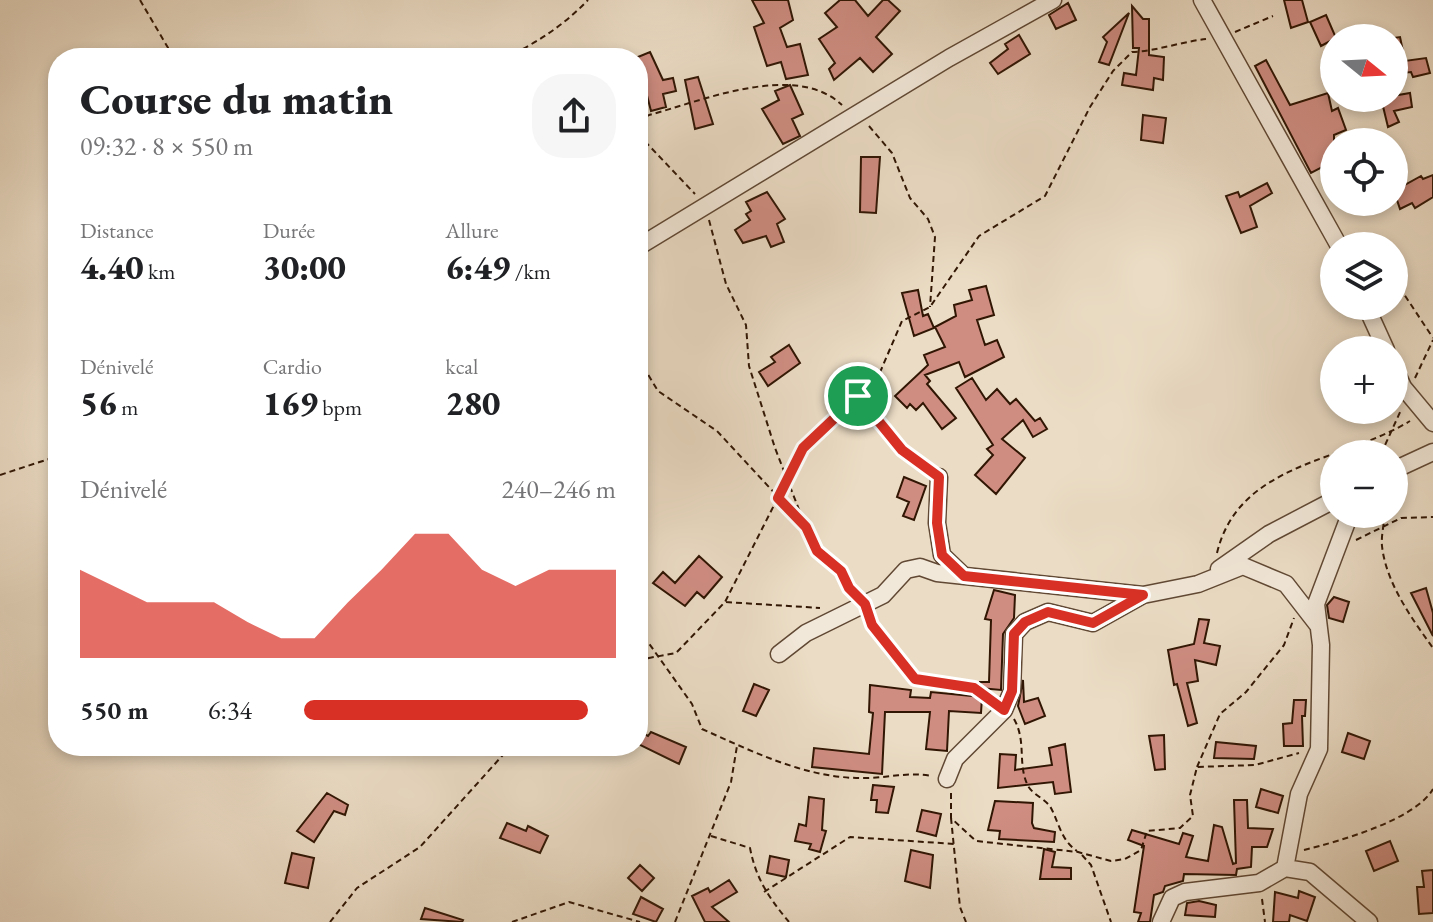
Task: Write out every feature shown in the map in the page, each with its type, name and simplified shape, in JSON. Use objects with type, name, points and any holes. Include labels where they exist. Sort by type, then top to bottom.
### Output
[{"type":"street","points":[[648,241],[1053,0]]},
{"type":"street","points":[[1202,0],[1331,232]]},
{"type":"street","points":[[1408,393],[1429,418]]},
{"type":"street","points":[[1408,464],[1433,452]]},
{"type":"street","points":[[939,477],[937,523],[942,555],[964,576]]},
{"type":"street","points":[[1205,579],[1269,534],[1320,507]]},
{"type":"street","points":[[1161,922],[1172,898],[1185,892],[1259,883],[1286,862],[1299,794],[1319,749],[1321,645],[1316,604],[1345,528]]},
{"type":"street","points":[[947,779],[955,759],[1004,710],[1012,691],[1014,634],[1025,622],[1048,612],[1093,623],[1143,595],[1243,566],[1286,584],[1317,624]]},
{"type":"street","points":[[779,654],[806,633],[883,595],[906,570],[920,567],[964,576],[1143,595]]},
{"type":"street","points":[[1286,862],[1310,872],[1369,922]]},
{"type":"path","points":[[140,0],[168,48]]},
{"type":"path","points":[[526,48],[566,23],[588,0]]},
{"type":"path","points":[[648,658],[676,653],[725,602],[803,448],[878,377],[902,321],[930,307],[979,236],[1045,196],[1090,107],[1113,71],[1132,52],[1153,52],[1165,46]]},
{"type":"path","points":[[648,145],[704,205],[726,284],[746,325],[749,366],[786,483],[817,551],[841,571],[849,588],[865,604],[872,625],[915,679],[974,688],[1004,710],[1023,734],[1022,763],[1029,788],[1051,809],[1054,823],[1091,865],[1111,922]]},
{"type":"path","points":[[1408,301],[1433,339]]},
{"type":"path","points":[[648,374],[658,391],[717,431],[806,527]]},
{"type":"path","points":[[858,396],[902,450],[939,477]]},
{"type":"path","points":[[1205,579],[1228,520],[1246,497],[1277,477],[1330,453],[1429,418]]},
{"type":"path","points":[[0,475],[48,459]]},
{"type":"path","points":[[1335,554],[1351,542],[1384,529],[1401,518],[1433,517]]},
{"type":"path","points":[[1384,529],[1382,546],[1391,575],[1408,615],[1433,648]]},
{"type":"path","points":[[725,602],[827,608]]},
{"type":"path","points":[[951,818],[976,841],[1078,852],[1111,861],[1125,859],[1141,850],[1147,831],[1180,828],[1193,816],[1190,795],[1197,767],[1220,714],[1246,692],[1284,645],[1299,602]]},
{"type":"path","points":[[648,642],[692,704],[702,729],[791,768],[869,778],[901,772],[947,779],[951,786],[960,907],[966,922]]},
{"type":"path","points":[[675,922],[731,782],[737,745]]},
{"type":"path","points":[[1197,767],[1255,765],[1319,749]]},
{"type":"path","points":[[330,922],[357,888],[420,847],[502,756]]},
{"type":"path","points":[[1286,862],[1406,815],[1425,802],[1433,789]]},
{"type":"path","points":[[710,836],[750,848],[755,872],[764,892],[789,922]]},
{"type":"path","points":[[764,892],[850,837],[955,844]]},
{"type":"path","points":[[1259,883],[1265,922]]},
{"type":"path","points":[[512,922],[569,902],[640,922]]},
{"type":"building","points":[[752,0],[788,0],[793,20],[780,28],[787,47],[800,44],[808,75],[786,79],[781,62],[767,66],[754,27],[764,23]]},
{"type":"building","points":[[840,0],[855,0],[868,16],[883,0],[888,0],[900,11],[876,37],[892,54],[873,72],[860,58],[834,80],[829,69],[835,63],[819,39],[837,27],[825,13]]},
{"type":"building","points":[[1284,0],[1302,0],[1308,22],[1291,28]]},
{"type":"building","points":[[1068,3],[1076,20],[1056,29],[1049,15]]},
{"type":"building","points":[[1132,6],[1143,19],[1149,19],[1149,55],[1164,57],[1163,80],[1154,78],[1153,90],[1122,85],[1124,73],[1136,75],[1139,48],[1133,48]]},
{"type":"building","points":[[1129,13],[1109,65],[1099,62],[1107,42],[1103,37]]},
{"type":"building","points":[[1326,15],[1330,24],[1320,24],[1320,44],[1310,22]]},
{"type":"building","points":[[1019,35],[1030,54],[998,74],[990,63],[1008,49],[1005,44]]},
{"type":"building","points":[[648,53],[663,80],[673,78],[676,91],[663,94],[666,107],[651,111],[648,99]]},
{"type":"building","points":[[1426,58],[1430,73],[1413,77],[1408,72],[1408,61]]},
{"type":"building","points":[[1266,60],[1290,105],[1320,96],[1320,112],[1339,112],[1345,128],[1320,128],[1320,168],[1311,173],[1255,66]]},
{"type":"building","points":[[698,77],[713,124],[695,129],[685,80]]},
{"type":"building","points":[[790,85],[803,114],[792,119],[800,136],[783,144],[762,109],[779,100],[775,91]]},
{"type":"building","points":[[1408,93],[1412,107],[1408,108]]},
{"type":"building","points":[[1384,112],[1394,112],[1399,122],[1388,127]]},
{"type":"building","points":[[1143,115],[1166,118],[1163,143],[1141,140]]},
{"type":"building","points":[[861,157],[880,157],[876,213],[860,212]]},
{"type":"building","points":[[1433,175],[1433,197],[1415,208],[1412,203],[1408,205],[1408,183],[1421,176],[1423,179]]},
{"type":"building","points":[[1267,183],[1272,193],[1250,206],[1257,227],[1241,233],[1226,196],[1238,192],[1240,197]]},
{"type":"building","points":[[767,192],[785,219],[777,224],[784,242],[771,247],[766,236],[743,243],[735,230],[750,220],[746,214],[751,211],[746,202]]},
{"type":"building","points":[[986,286],[994,315],[977,320],[985,345],[997,340],[1004,357],[965,377],[959,362],[925,375],[930,381],[927,384],[956,418],[942,429],[923,403],[916,410],[910,404],[907,408],[895,396],[928,365],[924,355],[945,347],[935,327],[956,316],[954,305],[972,300],[969,290]]},
{"type":"building","points":[[918,290],[923,316],[928,314],[934,328],[914,336],[902,293]]},
{"type":"building","points":[[789,345],[800,363],[768,386],[759,372],[775,362],[771,357]]},
{"type":"building","points":[[972,378],[986,400],[997,389],[1010,404],[1016,399],[1035,421],[1040,418],[1047,429],[1033,437],[1023,420],[1002,439],[1025,458],[996,494],[975,475],[993,455],[987,449],[993,445],[956,388]]},
{"type":"building","points":[[904,477],[926,486],[914,520],[903,516],[909,502],[897,497]]},
{"type":"building","points":[[699,556],[722,577],[704,598],[697,592],[685,606],[653,583],[663,572],[675,583]]},
{"type":"building","points":[[1426,588],[1433,613],[1433,636],[1411,593]]},
{"type":"building","points":[[994,590],[1015,595],[1014,618],[1003,634],[1001,690],[980,688],[980,682],[989,682],[991,620],[985,619]]},
{"type":"building","points":[[1334,597],[1349,602],[1343,622],[1329,618],[1327,605]]},
{"type":"building","points":[[1199,619],[1209,620],[1204,643],[1220,646],[1216,665],[1195,660],[1198,681],[1187,683],[1197,723],[1188,726],[1177,684],[1174,685],[1168,650],[1194,644]]},
{"type":"building","points":[[1023,680],[1024,702],[1038,698],[1045,716],[1025,724],[1018,706]]},
{"type":"building","points":[[754,684],[769,690],[756,716],[743,711]]},
{"type":"building","points":[[870,685],[911,690],[910,697],[930,698],[931,692],[982,697],[981,713],[949,711],[947,751],[926,749],[930,712],[885,712],[882,774],[812,767],[814,748],[869,754],[873,713],[869,712]]},
{"type":"building","points":[[1294,700],[1306,700],[1305,716],[1302,716],[1303,746],[1284,746],[1283,724],[1292,723]]},
{"type":"building","points":[[651,732],[686,747],[679,764],[648,749]]},
{"type":"building","points":[[1348,733],[1370,741],[1364,759],[1342,752]]},
{"type":"building","points":[[1164,735],[1165,769],[1155,770],[1149,736]]},
{"type":"building","points":[[1216,742],[1256,746],[1254,759],[1214,758]]},
{"type":"building","points":[[1065,744],[1071,792],[1055,794],[1053,782],[998,788],[1000,754],[1016,755],[1015,770],[1052,765],[1049,748]]},
{"type":"building","points":[[873,785],[894,787],[888,813],[876,812],[877,800],[871,800]]},
{"type":"building","points":[[1261,789],[1283,796],[1278,813],[1256,807]]},
{"type":"building","points":[[327,793],[348,805],[345,815],[334,811],[314,842],[297,831]]},
{"type":"building","points":[[809,797],[824,799],[822,830],[826,831],[820,852],[809,849],[811,844],[795,841],[799,824],[806,826]]},
{"type":"building","points":[[1234,800],[1247,800],[1248,828],[1273,829],[1267,847],[1252,847],[1251,867],[1237,869],[1236,875],[1184,874],[1183,881],[1165,886],[1163,892],[1154,895],[1150,922],[1138,922],[1141,913],[1134,912],[1144,846],[1128,840],[1132,830],[1179,844],[1183,833],[1193,836],[1186,857],[1208,861],[1214,825],[1222,827],[1233,864],[1236,863]]},
{"type":"building","points":[[995,801],[1033,803],[1034,828],[1055,832],[1054,842],[999,839],[1000,831],[988,830]]},
{"type":"building","points":[[922,810],[941,814],[936,836],[917,831]]},
{"type":"building","points":[[507,823],[526,831],[528,826],[548,836],[540,853],[500,838]]},
{"type":"building","points":[[1390,841],[1398,861],[1374,871],[1366,851]]},
{"type":"building","points":[[1044,849],[1055,852],[1052,867],[1071,868],[1071,879],[1040,879]]},
{"type":"building","points":[[911,850],[933,855],[930,888],[905,881]]},
{"type":"building","points":[[292,853],[314,858],[308,888],[285,883]]},
{"type":"building","points":[[770,856],[789,860],[786,877],[767,873]]},
{"type":"building","points":[[640,865],[654,878],[642,891],[628,878]]},
{"type":"building","points":[[1433,870],[1433,913],[1419,914],[1417,887],[1424,887],[1422,871]]},
{"type":"building","points":[[729,880],[737,892],[712,907],[729,922],[705,922],[692,896],[708,888],[710,892]]},
{"type":"building","points":[[1299,891],[1315,897],[1307,921],[1290,915],[1289,922],[1273,922],[1275,892],[1298,898]]},
{"type":"building","points":[[641,897],[663,909],[656,922],[633,914]]},
{"type":"building","points":[[1199,901],[1216,905],[1215,917],[1185,915],[1187,903]]},
{"type":"building","points":[[425,908],[463,920],[421,919]]},
{"type":"route","points":[[858,396],[902,450],[939,477],[937,523],[942,555],[964,576],[1143,595],[1093,623],[1048,612],[1025,622],[1014,634],[1012,691],[1004,710],[974,688],[915,679],[872,625],[865,604],[849,588],[841,571],[817,551],[806,527],[778,498],[803,448],[858,396]]}]
